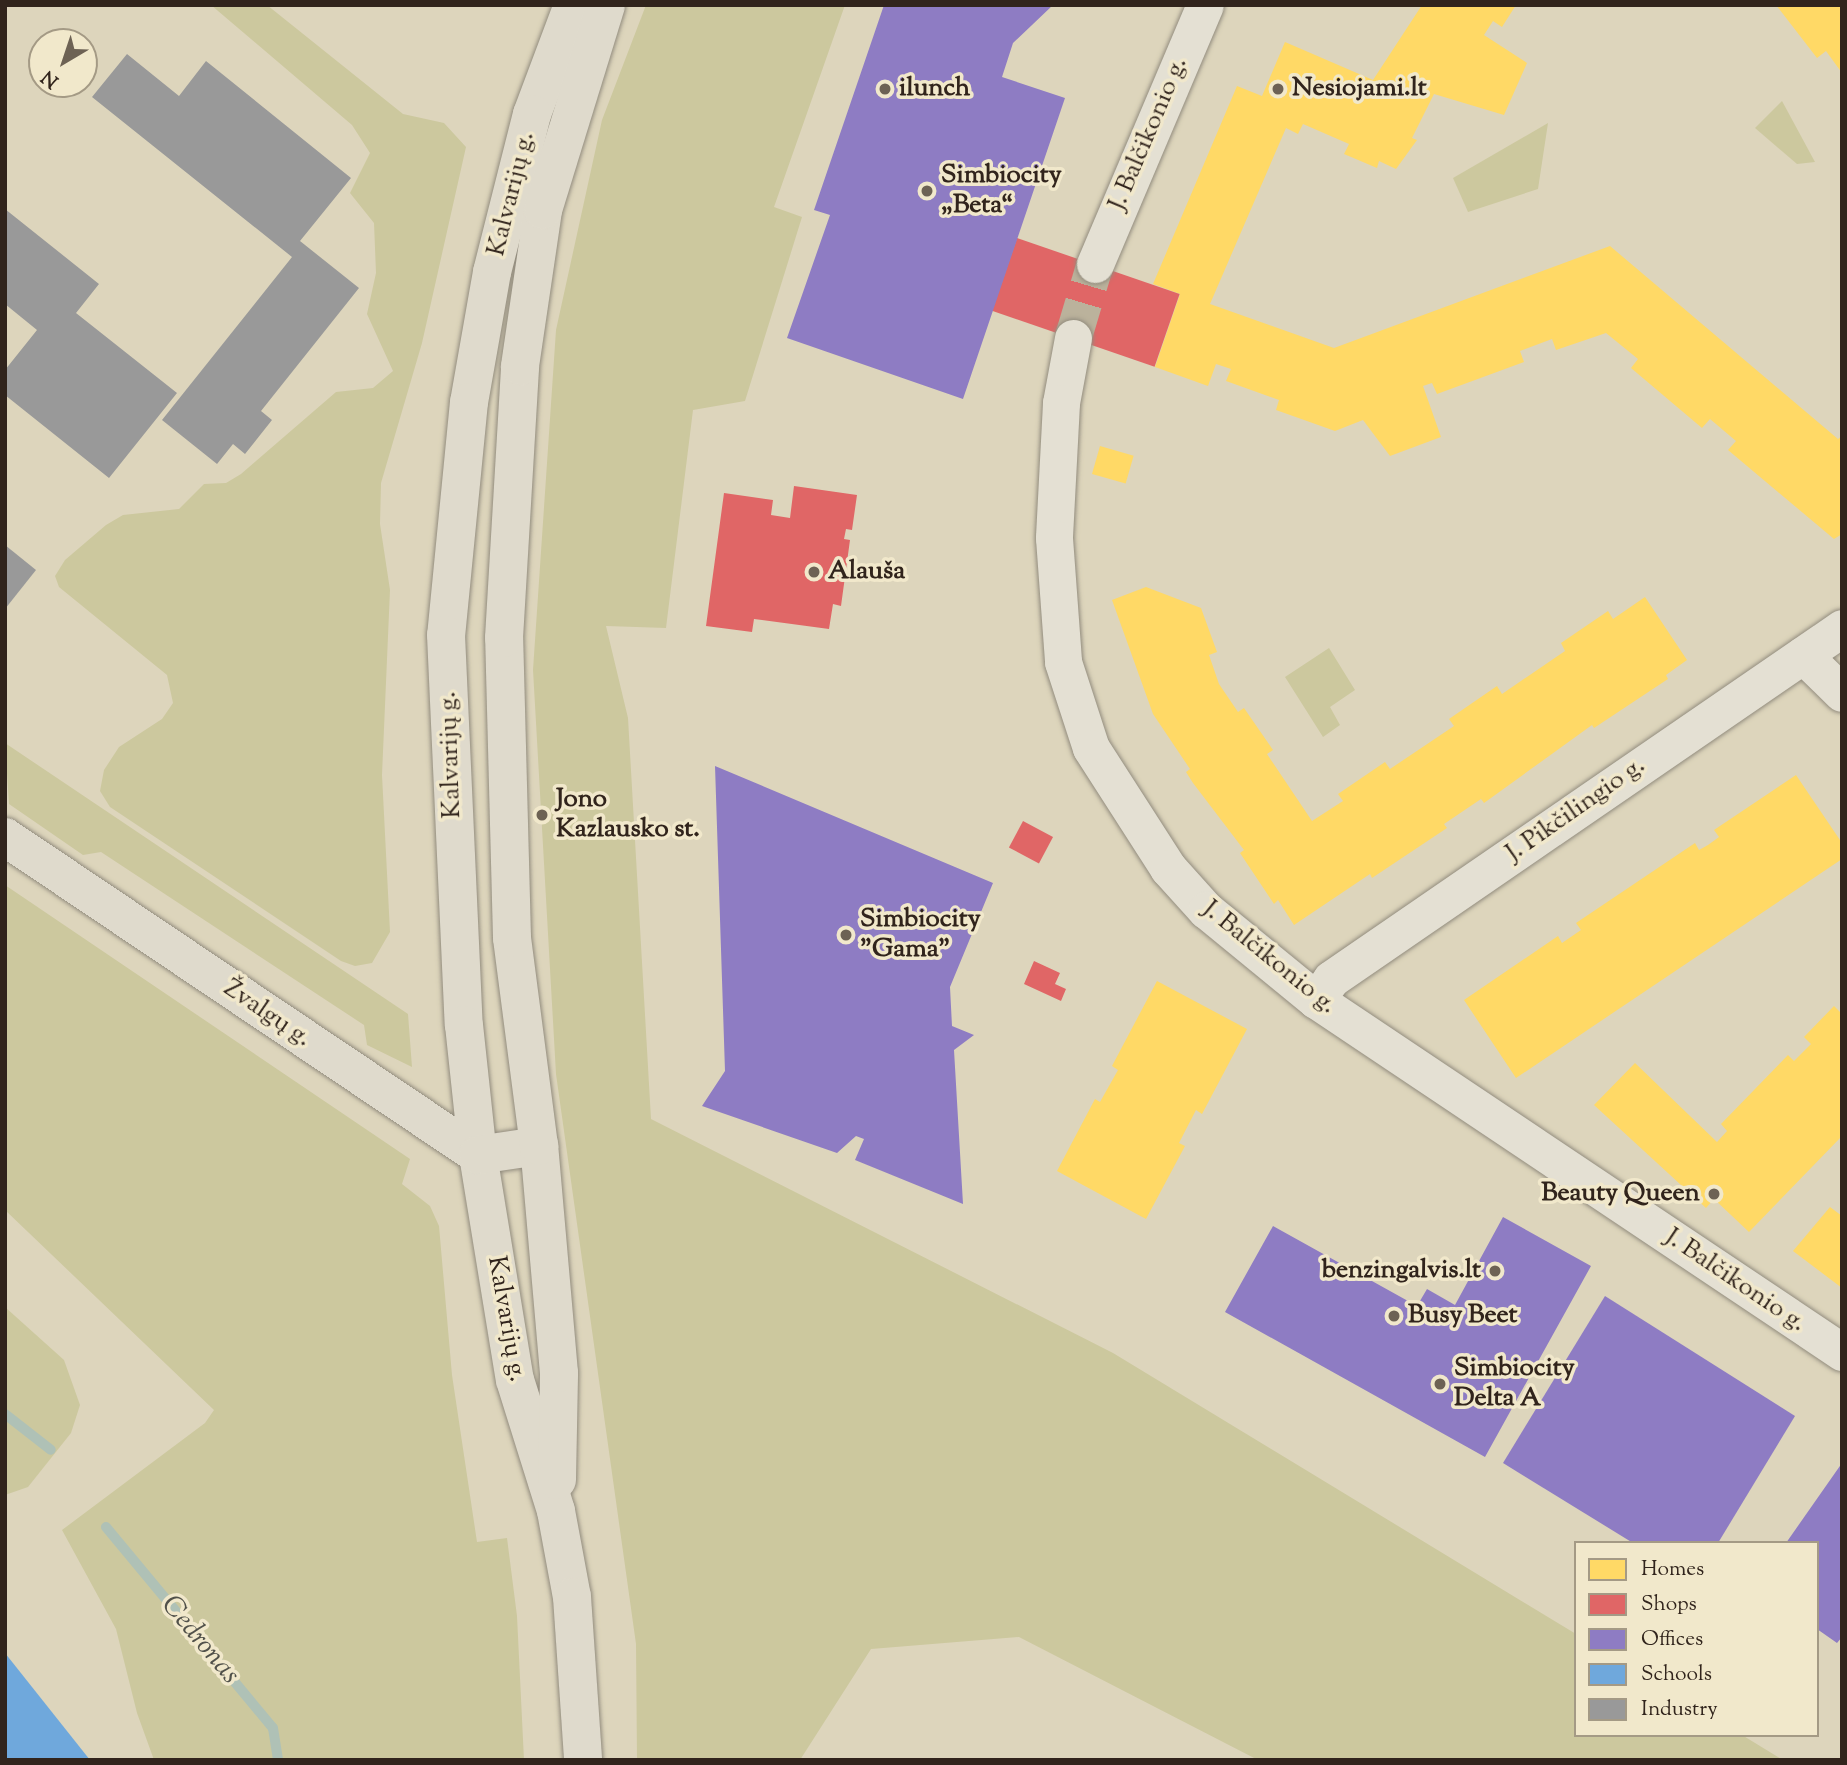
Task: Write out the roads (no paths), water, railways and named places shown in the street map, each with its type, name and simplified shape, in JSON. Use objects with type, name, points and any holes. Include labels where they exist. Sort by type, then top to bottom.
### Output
[{"type":"main road","name":"Kalvarijų g.","points":[[573,5],[532,114],[492,272],[469,402],[446,635],[463,1012],[478,1155],[515,1380],[556,1511],[579,1663],[583,1760]]},
{"type":"main road","name":"Kalvarijų g.","points":[[556,1511],[559,1373],[539,1146],[512,938],[504,638],[520,366],[543,210],[606,5]]},
{"type":"main road","points":[[446,635],[504,638]]},
{"type":"main road","name":"Žvalgų g.","points":[[5,837],[478,1155]]},
{"type":"main road","points":[[478,1155],[539,1146]]},
{"type":"street","name":"J. Balčikonio g.","points":[[1095,264],[1205,5]]},
{"type":"street","name":"J. Balčikonio g.","points":[[1073,338],[1061,403],[1054,538],[1063,662],[1083,725],[1112,787],[1168,869],[1206,910],[1316,1000],[1842,1352]]},
{"type":"street","name":"J. Pikčilingio g.","points":[[1316,1000],[1331,979],[1842,628]]},
{"type":"street","points":[[1803,655],[1842,693]]},
{"type":"waterway","name":"Cedronas","points":[[5,1414],[51,1450]]},
{"type":"waterway","name":"Cedronas","points":[[106,1527],[273,1728],[278,1760]]},
{"type":"tunnel","points":[[1073,338],[1095,264]]},
{"type":"place","name":"ilunch","points":[[885,89]]},
{"type":"place","name":"Nesiojami.lt","points":[[1278,89]]},
{"type":"place","name":"Simbiocity „Beta“","points":[[927,191]]},
{"type":"place","name":"Alauša","points":[[814,572]]},
{"type":"place","name":"Jono Kazlausko st.","points":[[542,815]]},
{"type":"place","name":"Simbiocity \"Gama\"","points":[[846,935]]},
{"type":"place","name":"Beauty Queen","points":[[1714,1194]]},
{"type":"place","name":"benzingalvis.lt","points":[[1495,1271]]},
{"type":"place","name":"Busy Beet","points":[[1394,1316]]},
{"type":"place","name":"Simbiocity Delta A","points":[[1440,1384]]}]
